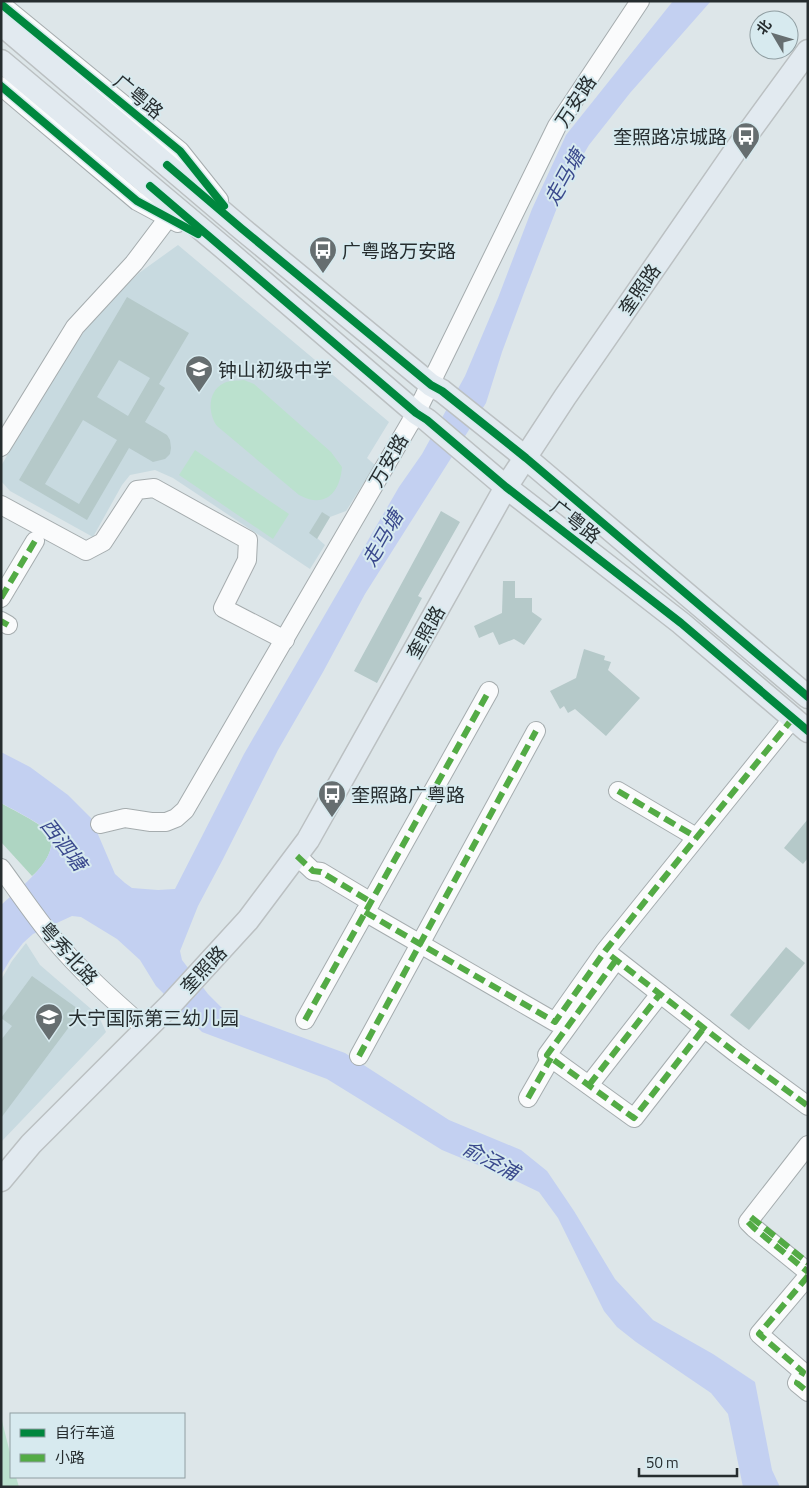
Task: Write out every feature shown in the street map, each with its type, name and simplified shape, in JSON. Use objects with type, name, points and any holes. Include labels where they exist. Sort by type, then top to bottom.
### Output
[{"type":"main road","name":"广粤路","points":[[1,24],[241,228],[436,388],[526,458],[808,697]]},
{"type":"main road","name":"奎照路","points":[[1,1180],[31,1144],[205,968],[248,920],[308,840],[506,487],[565,397],[730,159],[808,51]]},
{"type":"main road","points":[[1,61],[421,416]]},
{"type":"main road","name":"广粤路","points":[[421,416],[506,487],[681,623],[800,725]]},
{"type":"street","name":"万安路","points":[[100,824],[125,818],[166,822],[176,818],[185,810],[285,640],[421,416],[436,388],[557,126],[640,1]]},
{"type":"street","name":"广粤路","points":[[1,4],[180,151],[241,228]]},
{"type":"street","points":[[1,86],[137,200],[224,249]]},
{"type":"street","points":[[1,447],[75,327],[134,263],[168,218]]},
{"type":"street","points":[[1,505],[86,551],[103,542],[137,490],[154,488],[248,540],[247,560],[223,608],[285,640]]},
{"type":"street","points":[[1,598],[35,541]]},
{"type":"street","points":[[305,1020],[489,691]]},
{"type":"street","points":[[296,856],[313,871],[321,872],[421,944],[555,1022],[610,955],[696,837],[800,725]]},
{"type":"street","points":[[359,1056],[536,731]]},
{"type":"street","points":[[618,791],[696,837]]},
{"type":"street","name":"粤秀北路","points":[[5,873],[64,951],[110,998],[146,1029]]},
{"type":"street","points":[[610,955],[808,1106]]},
{"type":"street","points":[[610,955],[547,1055],[634,1118],[704,1028]]},
{"type":"street","points":[[589,1085],[660,994]]},
{"type":"street","points":[[528,1098],[551,1058]]},
{"type":"street","points":[[749,1219],[808,1145]]},
{"type":"street","points":[[749,1219],[808,1263]]},
{"type":"street","points":[[749,1219],[754,1228],[808,1274],[759,1334],[803,1372],[797,1383],[808,1392]]},
{"type":"shaded area","name":"钟山初级中学","points":[[178,245],[389,422],[367,458],[375,465],[346,511],[330,517],[317,538],[325,545],[310,569],[173,478],[155,470],[130,475],[122,485],[93,537],[10,491],[1,481],[1,466],[60,364],[98,313],[139,273]]},
{"type":"shaded area","name":"大宁国际第三幼儿园","points":[[26,943],[40,965],[98,1015],[106,1032],[1,1142],[1,980],[12,961]]},
{"type":"green space","points":[[244,380],[254,384],[331,452],[342,467],[338,484],[329,496],[316,500],[299,495],[217,426],[211,409],[214,391],[226,382]]},
{"type":"green space","points":[[195,450],[289,514],[273,539],[179,475]]},
{"type":"green space","points":[[1,803],[40,825],[48,832],[51,838],[50,850],[45,862],[32,876],[1,842]]},
{"type":"green space","points":[[1,1417],[10,1453],[10,1478],[16,1478],[19,1487],[1,1487]]},
{"type":"water","points":[[673,1],[711,1],[630,93],[589,145],[576,167],[560,200],[525,290],[502,352],[486,403],[365,594],[278,750],[198,906],[180,951],[182,960],[208,994],[222,1008],[345,1053],[449,1120],[521,1150],[547,1171],[574,1211],[615,1279],[653,1320],[713,1354],[755,1382],[772,1470],[780,1487],[743,1487],[728,1414],[711,1393],[617,1327],[604,1311],[558,1218],[539,1192],[442,1150],[327,1079],[202,1032],[156,986],[140,960],[117,939],[81,917],[72,916],[33,934],[23,943],[1,975],[1,905],[27,882],[45,862],[50,851],[51,841],[48,832],[44,828],[1,803],[1,752],[30,767],[68,795],[91,818],[115,874],[125,883],[132,888],[175,889],[244,754],[399,487],[422,454],[465,376],[498,298],[532,209],[566,135]]},
{"type":"building","points":[[127,297],[189,333],[159,384],[165,388],[145,422],[167,435],[170,440],[170,454],[165,459],[153,462],[129,448],[87,520],[19,480]],"holes":[[[119,360],[150,378],[128,416],[97,397]],[[83,420],[117,440],[79,504],[45,484]]]},
{"type":"building","points":[[441,511],[460,522],[418,596],[422,598],[377,683],[354,671]]},
{"type":"building","points":[[322,512],[330,517],[317,539],[309,533]]},
{"type":"building","points":[[503,581],[515,581],[515,598],[532,598],[532,612],[542,619],[524,645],[514,639],[499,645],[493,632],[479,638],[474,626],[502,613]]},
{"type":"building","points":[[584,649],[605,656],[604,660],[611,662],[608,670],[640,698],[606,736],[575,709],[568,713],[564,706],[560,709],[550,691],[576,678]]},
{"type":"building","points":[[808,819],[808,858],[803,864],[784,848]]},
{"type":"building","points":[[786,947],[805,963],[749,1030],[730,1015]]},
{"type":"building","points":[[32,976],[81,1011],[1,1118],[1,1040],[12,1026],[1,1018]]},
{"type":"marked path","points":[[1,598],[35,541]]},
{"type":"marked path","points":[[1,621],[8,625]]},
{"type":"marked path","points":[[305,1020],[489,691]]},
{"type":"marked path","points":[[365,912],[555,1022],[605,951],[793,718]]},
{"type":"marked path","points":[[359,1056],[536,731]]},
{"type":"marked path","points":[[618,791],[696,837]]},
{"type":"marked path","points":[[297,856],[313,871],[321,872],[371,902]]},
{"type":"marked path","points":[[611,956],[808,1106]]},
{"type":"marked path","points":[[616,960],[547,1055],[634,1118],[704,1028]]},
{"type":"marked path","points":[[589,1085],[660,994]]},
{"type":"marked path","points":[[528,1098],[551,1058]]},
{"type":"marked path","points":[[751,1217],[808,1263]]},
{"type":"marked path","points":[[748,1222],[808,1272]]},
{"type":"marked path","points":[[808,1276],[759,1334],[803,1372],[797,1383],[808,1392]]},
{"type":"cycle path","points":[[1,4],[180,151],[224,206]]},
{"type":"cycle path","points":[[1,86],[137,201],[198,234]]},
{"type":"cycle path","points":[[167,165],[431,385],[442,391],[526,458],[808,697]]},
{"type":"cycle path","points":[[150,186],[416,413],[427,420],[506,487],[681,623],[808,731]]},
{"type":"place","name":"奎照路凉城路","points":[[746,160]]},
{"type":"place","name":"广粤路万安路","points":[[323,274]]},
{"type":"place","name":"钟山初级中学","points":[[199,393]]},
{"type":"place","name":"奎照路广粤路","points":[[332,818]]},
{"type":"place","name":"大宁国际第三幼儿园","points":[[49,1041]]},
{"type":"water label","name":"走马塘","points":[[564,177]]},
{"type":"water label","name":"走马塘","points":[[382,538]]},
{"type":"water label","name":"西泗塘","points":[[64,844]]},
{"type":"water label","name":"俞泾浦","points":[[491,1160]]}]
